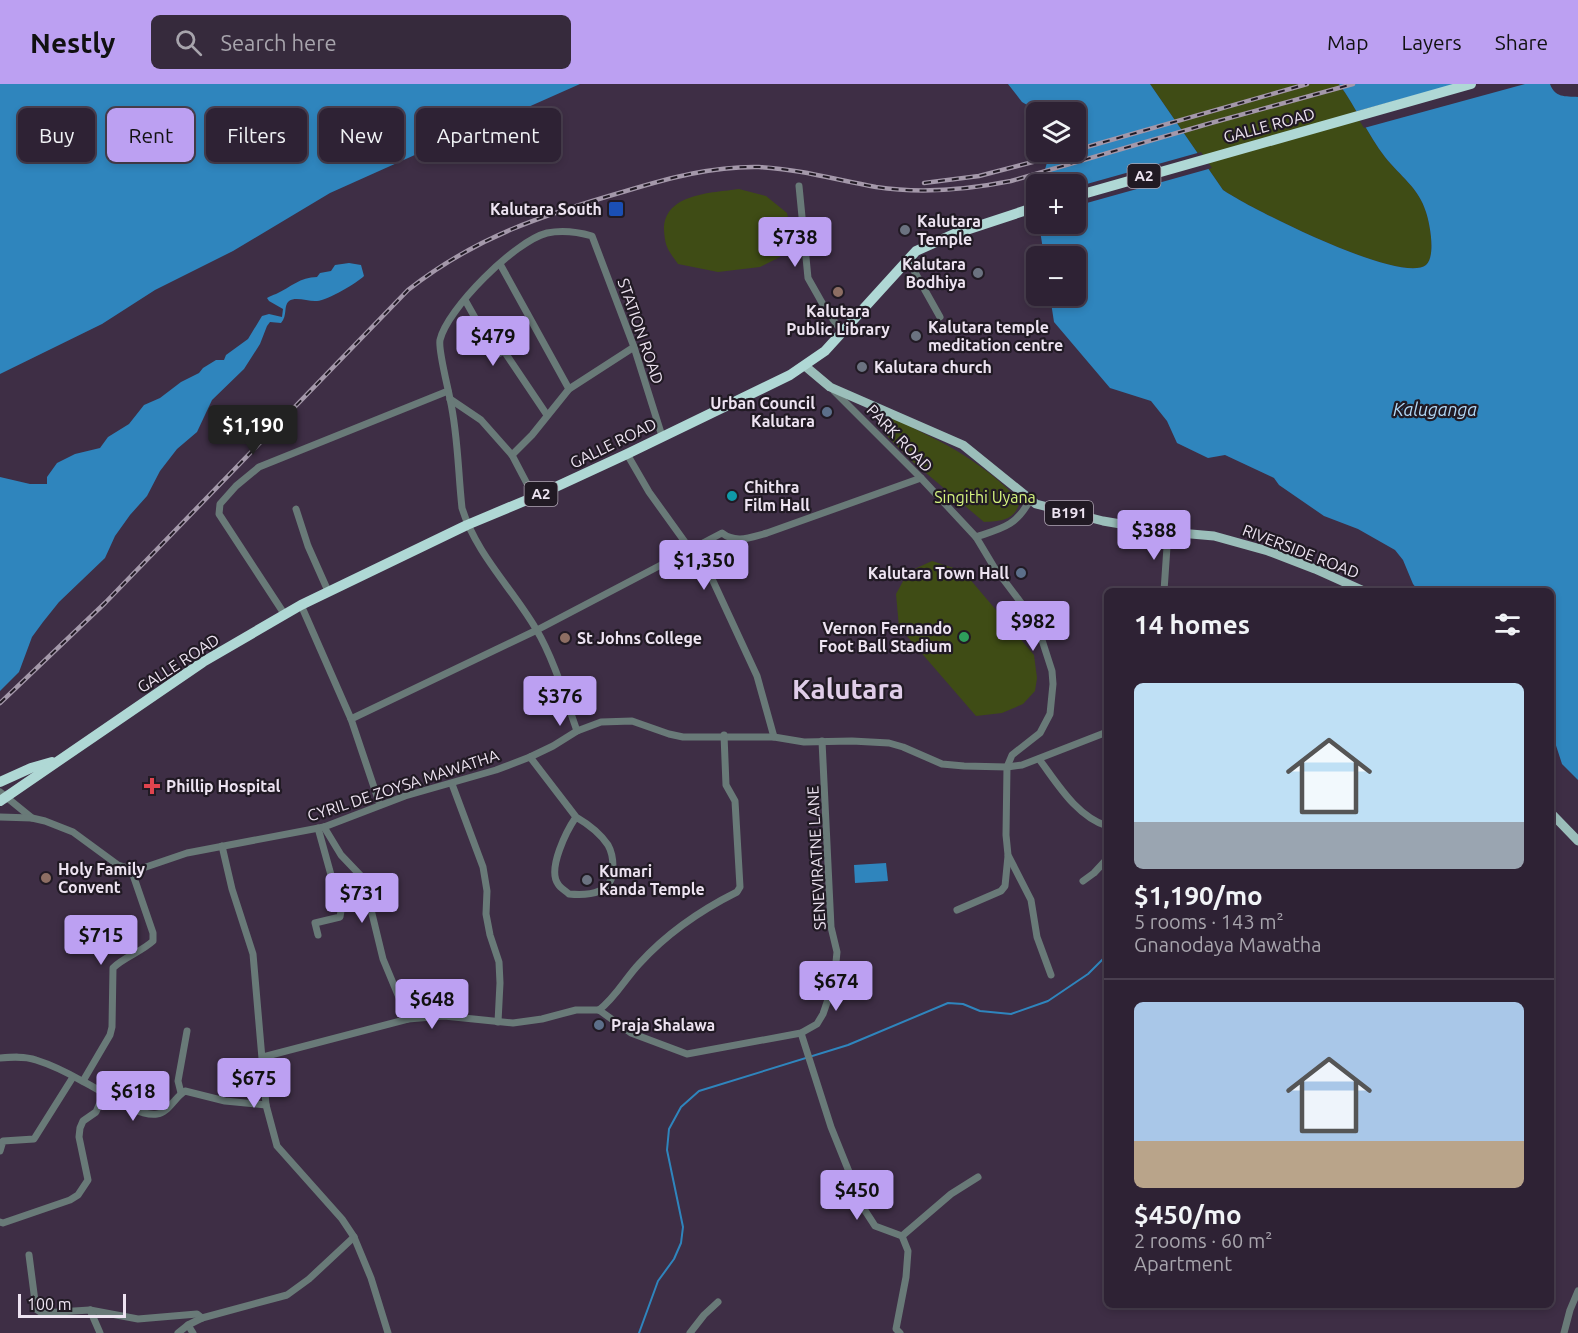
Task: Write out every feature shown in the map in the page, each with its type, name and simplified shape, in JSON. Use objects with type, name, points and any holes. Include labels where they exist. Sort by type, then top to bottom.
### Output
[{"type":"highway","name":"GALLE ROAD","points":[[1086,193],[1471,84]]},
{"type":"highway","name":"GALLE ROAD","points":[[2,797],[203,662],[301,605],[467,525],[627,454],[761,390],[804,366],[825,351],[916,251],[935,241],[1026,210]]},
{"type":"highway","name":"GALLE ROAD","points":[[0,782],[31,768],[58,760]]},
{"type":"main road","name":"RIVERSIDE ROAD","points":[[804,366],[830,387],[963,445],[1036,504],[1103,521],[1168,532],[1214,536],[1268,551],[1357,588]]},
{"type":"main road","points":[[1554,816],[1578,841]]},
{"type":"street","points":[[799,186],[808,278],[842,332]]},
{"type":"street","name":"STATION ROAD","points":[[500,264],[525,242],[547,233],[576,232],[592,236],[634,347],[662,436]]},
{"type":"street","points":[[908,260],[940,317]]},
{"type":"street","points":[[569,389],[500,264],[449,318],[440,342],[450,399],[462,508],[467,525],[488,561],[537,630],[577,731]]},
{"type":"street","points":[[465,300],[496,355],[504,351],[547,415]]},
{"type":"street","points":[[512,455],[532,435],[569,389],[634,347]]},
{"type":"street","name":"PARK ROAD","points":[[830,387],[976,537],[994,567],[1028,612],[1042,640],[1052,671],[1050,714],[1040,733],[1012,755],[1007,767]]},
{"type":"street","points":[[285,615],[219,514],[220,504],[236,486],[259,467],[447,391]]},
{"type":"street","points":[[450,399],[481,420],[512,455],[534,497]]},
{"type":"street","points":[[627,454],[650,492],[690,549],[707,568],[758,676],[774,737]]},
{"type":"street","points":[[351,719],[537,630],[722,533],[730,539],[741,540],[767,533],[921,478]]},
{"type":"street","points":[[976,537],[1002,529],[1016,521],[1030,500]]},
{"type":"street","points":[[296,509],[308,546],[328,591]]},
{"type":"street","points":[[1164,588],[1168,532]]},
{"type":"street","points":[[301,605],[351,719],[380,805]]},
{"type":"street","name":"CYRIL DE ZOYSA MAWATHA","points":[[131,869],[142,868],[187,853],[321,827],[405,796],[452,784],[530,757],[553,747],[577,731],[601,722],[632,721],[683,737],[724,735],[774,737],[804,742],[889,743],[942,764],[1007,767],[1022,765],[1104,733]]},
{"type":"street","points":[[599,1010],[610,1002],[625,980],[665,937],[701,910],[736,892],[740,887],[735,801],[726,785],[724,735]]},
{"type":"street","name":"SENEVIRATNE LANE","points":[[801,1034],[817,1024],[823,1014],[837,967],[837,952],[831,927],[822,741]]},
{"type":"street","points":[[530,757],[576,817],[596,831],[608,844],[613,855],[612,882],[593,893],[569,894],[558,884],[555,876],[557,855],[568,828],[576,817]]},
{"type":"street","points":[[1039,759],[1060,789],[1104,825]]},
{"type":"street","points":[[957,910],[1001,891],[1005,886],[1008,855],[1007,767]]},
{"type":"street","points":[[452,784],[483,867],[487,891],[486,914],[499,962],[498,1022]]},
{"type":"street","points":[[2,797],[32,818]]},
{"type":"street","points":[[0,817],[32,818],[73,832],[118,865],[131,869],[153,933],[153,941],[113,968],[110,1035],[82,1081]]},
{"type":"street","points":[[321,827],[361,876],[383,959],[408,1019]]},
{"type":"street","points":[[318,935],[315,922],[340,917],[321,827]]},
{"type":"street","points":[[222,846],[232,889],[253,954],[266,1105],[278,1146],[342,1219],[354,1237],[371,1278],[386,1332]]},
{"type":"street","points":[[1008,855],[1031,900],[1037,937],[1051,975]]},
{"type":"street","points":[[1083,881],[1104,862]]},
{"type":"street","points":[[263,1057],[408,1019],[444,1016],[513,1023],[542,1019],[576,1010],[599,1010],[631,1033],[687,1054],[801,1034],[842,1158],[864,1209],[875,1226],[902,1236],[908,1251],[906,1276],[896,1329],[900,1333]]},
{"type":"street","points":[[181,1094],[178,1081],[187,1031]]},
{"type":"street","points":[[0,1058],[35,1059],[82,1081],[132,1109],[152,1114],[165,1111],[185,1091],[225,1101],[266,1105]]},
{"type":"street","points":[[0,1151],[3,1141],[34,1139],[74,1077]]},
{"type":"street","points":[[0,1222],[37,1212],[78,1195],[88,1180],[79,1137],[80,1128],[83,1121],[96,1112],[105,1093]]},
{"type":"street","points":[[902,1236],[933,1212],[944,1200],[978,1177]]},
{"type":"street","points":[[178,1333],[202,1318],[287,1295],[309,1279],[354,1237]]},
{"type":"street","points":[[29,1255],[36,1309],[42,1313],[90,1310],[138,1319],[197,1314],[202,1318]]},
{"type":"street","points":[[1564,1333],[1578,1291]]},
{"type":"street","points":[[690,1333],[718,1302]]},
{"type":"street","points":[[90,1310],[100,1333]]},
{"type":"street","points":[[188,1325],[193,1333]]},
{"type":"green space","points":[[1150,84],[1339,84],[1379,148],[1419,196],[1428,217],[1431,247],[1429,261],[1426,265],[1411,268],[1387,264],[1358,255],[1292,227],[1223,190]]},
{"type":"green space","points":[[739,189],[766,196],[787,213],[791,231],[780,257],[760,267],[718,272],[678,264],[664,236],[666,218],[672,209],[691,197]]},
{"type":"green space","name":"Singithi Uyana","points":[[895,417],[957,451],[994,477],[1020,501],[1015,513],[1006,519],[984,522],[913,462],[883,432],[883,418]]},
{"type":"green space","name":"Vernon Fernando Foot Ball Stadium","points":[[932,561],[963,571],[1034,655],[1037,678],[1035,691],[1023,704],[1002,713],[976,716],[899,627],[896,594],[908,572]]},
{"type":"water","points":[[0,84],[580,84],[526,108],[416,108],[416,154],[404,160],[404,108],[319,108],[319,162],[399,162],[330,193],[233,251],[155,290],[102,324],[0,374]]},
{"type":"water","name":"Kaluganga","points":[[1008,84],[1150,84],[1223,190],[1262,212],[1325,242],[1387,264],[1411,268],[1426,265],[1431,255],[1428,217],[1423,204],[1414,189],[1379,148],[1339,84],[1550,84],[1558,94],[1578,97],[1578,780],[1562,764],[1554,739],[1554,588],[1416,588],[1403,560],[1395,550],[1358,529],[1324,516],[1279,485],[1274,478],[1225,455],[1208,458],[1177,443],[1167,421],[1151,401],[1110,388],[1054,322],[1052,306],[1086,306],[1086,246],[1042,246],[1041,234],[1086,234],[1086,174],[1043,174],[1047,162],[1086,162],[1086,102],[1026,102],[1026,104]]},
{"type":"water","points":[[349,263],[361,265],[364,276],[342,291],[322,300],[295,299],[289,301],[281,323],[270,322],[260,344],[244,369],[212,400],[197,432],[177,449],[160,471],[147,496],[115,536],[105,558],[59,602],[43,622],[32,637],[19,672],[0,691],[0,477],[30,484],[47,484],[47,477],[57,463],[75,454],[100,448],[108,437],[129,424],[144,405],[160,398],[216,360],[224,360],[226,355],[248,339],[262,316],[269,314],[282,317],[283,309],[267,298],[301,281],[331,271],[335,265]]},
{"type":"water","points":[[886,863],[888,881],[855,883],[854,865]]},
{"type":"pier","points":[[1457,84],[1525,84],[1364,128],[1354,112]]},
{"type":"pier","points":[[1201,152],[1212,168],[1086,203],[1086,184]]},
{"type":"waterway","points":[[639,1333],[658,1281],[674,1259],[681,1243],[683,1227],[667,1150],[669,1129],[681,1107],[699,1091],[848,1045],[948,1003],[963,1004],[980,1011],[1011,1014],[1048,1001],[1088,974],[1104,958]]},
{"type":"railway","points":[[1086,147],[1307,84]]},
{"type":"railway","points":[[0,703],[105,603],[408,290],[434,271],[485,241],[539,219],[642,186],[675,177],[725,168],[774,168],[876,187],[910,190],[961,189],[1011,181],[1353,84]]},
{"type":"railway","points":[[924,183],[979,176],[1033,162]]},
{"type":"place","name":"Kalutara South","points":[[616,209]]},
{"type":"place","name":"Kalutara Temple","points":[[905,230]]},
{"type":"place","name":"Kalutara Bodhiya","points":[[978,273]]},
{"type":"place","name":"Kalutara Public Library","points":[[838,292]]},
{"type":"place","name":"Kalutara temple meditation centre","points":[[916,336]]},
{"type":"place","name":"Kalutara church","points":[[862,367]]},
{"type":"place","name":"Urban Council Kalutara","points":[[827,412]]},
{"type":"place","name":"Chithra Film Hall","points":[[732,496]]},
{"type":"place","name":"Kalutara Town Hall","points":[[1021,573]]},
{"type":"place","name":"Vernon Fernando Foot Ball Stadium","points":[[964,637]]},
{"type":"place","name":"St Johns College","points":[[565,638]]},
{"type":"place","name":"Phillip Hospital","points":[[152,786]]},
{"type":"place","name":"Holy Family Convent","points":[[46,878]]},
{"type":"place","name":"Kumari Kanda Temple","points":[[587,880]]},
{"type":"place","name":"Praja Shalawa","points":[[599,1025]]},
{"type":"district","name":"Kalutara","points":[[848,689]]}]
